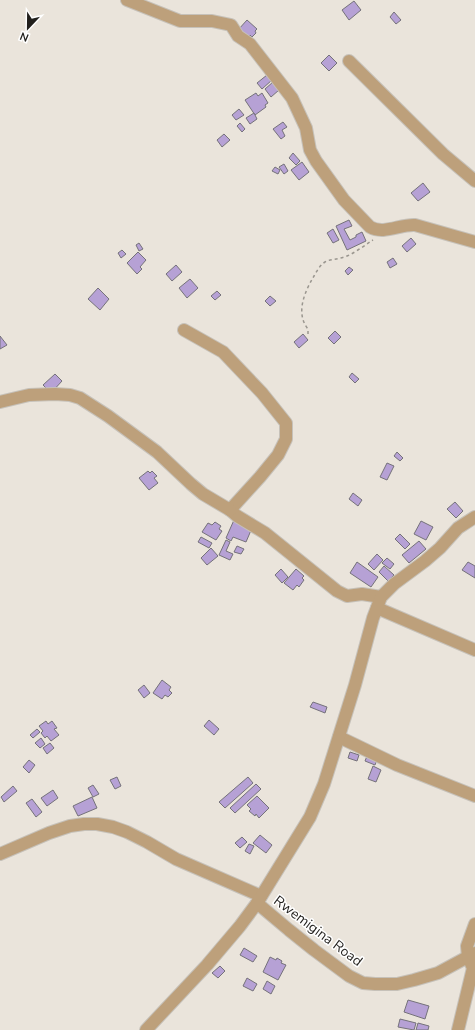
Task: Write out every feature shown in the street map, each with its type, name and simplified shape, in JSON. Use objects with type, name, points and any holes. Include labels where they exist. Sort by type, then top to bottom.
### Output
[{"type":"street","points":[[127,0],[180,21],[212,21],[231,25],[238,36],[250,44],[292,98],[306,128],[310,150],[316,161],[344,200],[370,227],[380,231],[410,224],[475,242]]},
{"type":"street","points":[[349,61],[443,154],[475,181]]},
{"type":"street","points":[[184,330],[223,352],[262,393],[286,424],[286,439],[278,455],[230,510]]},
{"type":"street","points":[[0,402],[29,395],[55,394],[70,395],[80,398],[108,416],[157,452],[203,494],[265,533],[337,591],[347,596],[362,594],[475,650]]},
{"type":"street","points":[[146,1030],[207,966],[240,926],[259,900],[310,818],[324,784],[379,602],[394,584],[440,548],[458,528],[475,517]]},
{"type":"street","points":[[339,737],[397,765],[475,796]]},
{"type":"street","name":"Rwemigina Road","points":[[0,854],[49,833],[70,826],[97,824],[113,827],[127,832],[176,859],[259,900],[289,930],[314,950],[349,976],[363,983],[397,984],[414,980],[438,973],[471,955]]},
{"type":"street","points":[[458,1030],[473,968],[471,955],[467,946],[475,924]]},
{"type":"path","points":[[308,334],[308,329],[304,325],[302,317],[304,298],[307,289],[319,268],[325,262],[350,255],[372,240],[380,231]]},
{"type":"building","points":[[354,1],[361,10],[349,20],[342,10]]},
{"type":"building","points":[[394,12],[401,20],[396,24],[390,17]]},
{"type":"building","points":[[247,20],[257,29],[255,31],[256,33],[252,37],[250,35],[247,39],[238,30]]},
{"type":"building","points":[[329,55],[337,63],[329,71],[321,63]]},
{"type":"building","points":[[267,75],[272,80],[262,89],[257,83]]},
{"type":"building","points":[[273,82],[279,90],[271,97],[265,89]]},
{"type":"building","points":[[256,93],[258,96],[262,93],[268,103],[265,105],[266,107],[255,115],[245,100]]},
{"type":"building","points":[[239,109],[244,115],[236,120],[232,115]]},
{"type":"building","points":[[254,113],[257,119],[250,124],[246,118]]},
{"type":"building","points":[[283,122],[287,127],[282,130],[285,136],[281,139],[273,129]]},
{"type":"building","points":[[240,123],[245,129],[242,132],[237,126]]},
{"type":"building","points":[[224,134],[230,140],[222,147],[217,140]]},
{"type":"building","points":[[293,153],[300,161],[296,165],[289,158]]},
{"type":"building","points":[[302,162],[309,172],[299,180],[291,170]]},
{"type":"building","points":[[284,164],[288,171],[284,174],[279,167]]},
{"type":"building","points":[[275,167],[280,170],[278,174],[272,171]]},
{"type":"building","points":[[423,183],[430,192],[418,201],[411,193]]},
{"type":"building","points":[[349,220],[352,226],[344,229],[350,240],[362,232],[366,241],[347,250],[336,226]]},
{"type":"building","points":[[333,229],[339,240],[333,243],[327,233]]},
{"type":"building","points":[[411,238],[416,244],[407,252],[402,246]]},
{"type":"building","points":[[139,243],[143,249],[139,251],[136,245]]},
{"type":"building","points":[[122,250],[126,254],[121,258],[118,253]]},
{"type":"building","points":[[138,252],[146,260],[140,267],[142,269],[137,274],[127,263]]},
{"type":"building","points":[[393,258],[397,264],[390,268],[387,262]]},
{"type":"building","points":[[176,265],[182,272],[172,281],[166,274]]},
{"type":"building","points":[[349,267],[353,270],[348,275],[345,271]]},
{"type":"building","points":[[190,279],[198,288],[187,298],[179,288]]},
{"type":"building","points":[[98,288],[109,299],[100,310],[88,299]]},
{"type":"building","points":[[217,291],[221,295],[215,300],[211,296]]},
{"type":"building","points":[[270,296],[276,301],[270,306],[265,301]]},
{"type":"building","points":[[335,331],[341,337],[334,344],[328,338]]},
{"type":"building","points":[[303,334],[308,340],[299,348],[294,342]]},
{"type":"building","points":[[0,336],[7,345],[0,349]]},
{"type":"building","points":[[352,373],[359,379],[355,383],[349,377]]},
{"type":"building","points":[[55,374],[62,381],[51,393],[43,385]]},
{"type":"building","points":[[397,452],[403,458],[400,461],[394,456]]},
{"type":"building","points":[[387,463],[394,466],[387,480],[380,477]]},
{"type":"building","points":[[148,471],[150,473],[152,471],[157,476],[154,478],[158,483],[149,490],[139,478]]},
{"type":"building","points":[[353,493],[362,500],[358,506],[349,499]]},
{"type":"building","points":[[455,502],[463,511],[456,518],[447,509]]},
{"type":"building","points":[[234,520],[252,528],[246,542],[233,537],[231,541],[226,538]]},
{"type":"building","points":[[421,521],[433,527],[426,540],[414,534]]},
{"type":"building","points":[[215,522],[221,526],[219,529],[222,531],[216,540],[202,532],[208,523],[212,525]]},
{"type":"building","points":[[400,534],[410,544],[405,549],[395,539]]},
{"type":"building","points":[[201,537],[212,543],[209,548],[198,542]]},
{"type":"building","points":[[226,540],[230,542],[226,551],[233,554],[230,560],[219,555]]},
{"type":"building","points":[[419,541],[426,549],[409,563],[402,555]]},
{"type":"building","points":[[237,546],[244,549],[241,554],[234,552]]},
{"type":"building","points":[[211,548],[218,556],[207,565],[201,558]]},
{"type":"building","points":[[377,554],[383,560],[374,570],[368,564]]},
{"type":"building","points":[[387,558],[394,564],[390,569],[382,563]]},
{"type":"building","points":[[357,562],[378,577],[371,587],[350,573]]},
{"type":"building","points":[[468,562],[475,566],[475,578],[462,570]]},
{"type":"building","points":[[384,566],[394,575],[388,581],[379,572]]},
{"type":"building","points":[[281,569],[288,577],[282,583],[275,575]]},
{"type":"building","points":[[296,569],[304,576],[302,578],[304,580],[299,587],[297,585],[293,590],[284,583]]},
{"type":"building","points":[[162,680],[171,687],[169,690],[172,693],[168,697],[165,695],[162,699],[153,693]]},
{"type":"building","points":[[144,685],[150,693],[144,698],[138,690]]},
{"type":"building","points":[[313,702],[327,707],[325,713],[310,707]]},
{"type":"building","points":[[209,720],[219,729],[214,735],[204,726]]},
{"type":"building","points":[[46,721],[48,724],[52,721],[57,728],[54,729],[59,735],[51,741],[47,736],[45,738],[41,733],[43,731],[39,726]]},
{"type":"building","points":[[37,729],[40,732],[33,738],[30,735]]},
{"type":"building","points":[[41,738],[45,744],[40,748],[35,743]]},
{"type":"building","points":[[50,743],[54,748],[47,754],[43,748]]},
{"type":"building","points":[[350,752],[359,755],[357,761],[348,758]]},
{"type":"building","points":[[367,756],[377,760],[375,765],[365,761]]},
{"type":"building","points":[[29,760],[35,765],[29,773],[23,767]]},
{"type":"building","points":[[373,766],[381,770],[376,782],[368,779]]},
{"type":"building","points":[[117,777],[121,786],[115,789],[110,780]]},
{"type":"building","points":[[248,777],[253,783],[225,808],[219,802]]},
{"type":"building","points":[[256,784],[261,789],[235,813],[230,808]]},
{"type":"building","points":[[93,785],[99,794],[93,797],[88,788]]},
{"type":"building","points":[[13,786],[17,791],[4,802],[1,797]]},
{"type":"building","points":[[53,790],[58,798],[47,806],[41,798]]},
{"type":"building","points":[[257,796],[269,808],[259,818],[256,814],[255,816],[249,811],[251,809],[247,805]]},
{"type":"building","points":[[92,797],[97,808],[78,816],[73,806]]},
{"type":"building","points":[[32,799],[42,812],[36,817],[26,803]]},
{"type":"building","points":[[260,835],[272,845],[266,853],[253,843]]},
{"type":"building","points":[[242,837],[247,842],[240,848],[235,843]]},
{"type":"building","points":[[249,844],[254,846],[250,854],[245,851]]},
{"type":"building","points":[[244,948],[257,956],[253,962],[240,955]]},
{"type":"building","points":[[270,957],[276,960],[277,958],[282,961],[281,963],[286,965],[278,980],[263,972]]},
{"type":"building","points":[[220,966],[225,971],[218,978],[212,973]]},
{"type":"building","points":[[247,978],[257,984],[253,991],[243,986]]},
{"type":"building","points":[[267,981],[275,986],[271,994],[263,989]]},
{"type":"building","points":[[408,1000],[429,1006],[425,1019],[404,1012]]},
{"type":"building","points":[[400,1019],[416,1023],[414,1030],[398,1027]]},
{"type":"building","points":[[418,1023],[429,1026],[428,1030],[416,1030]]}]
